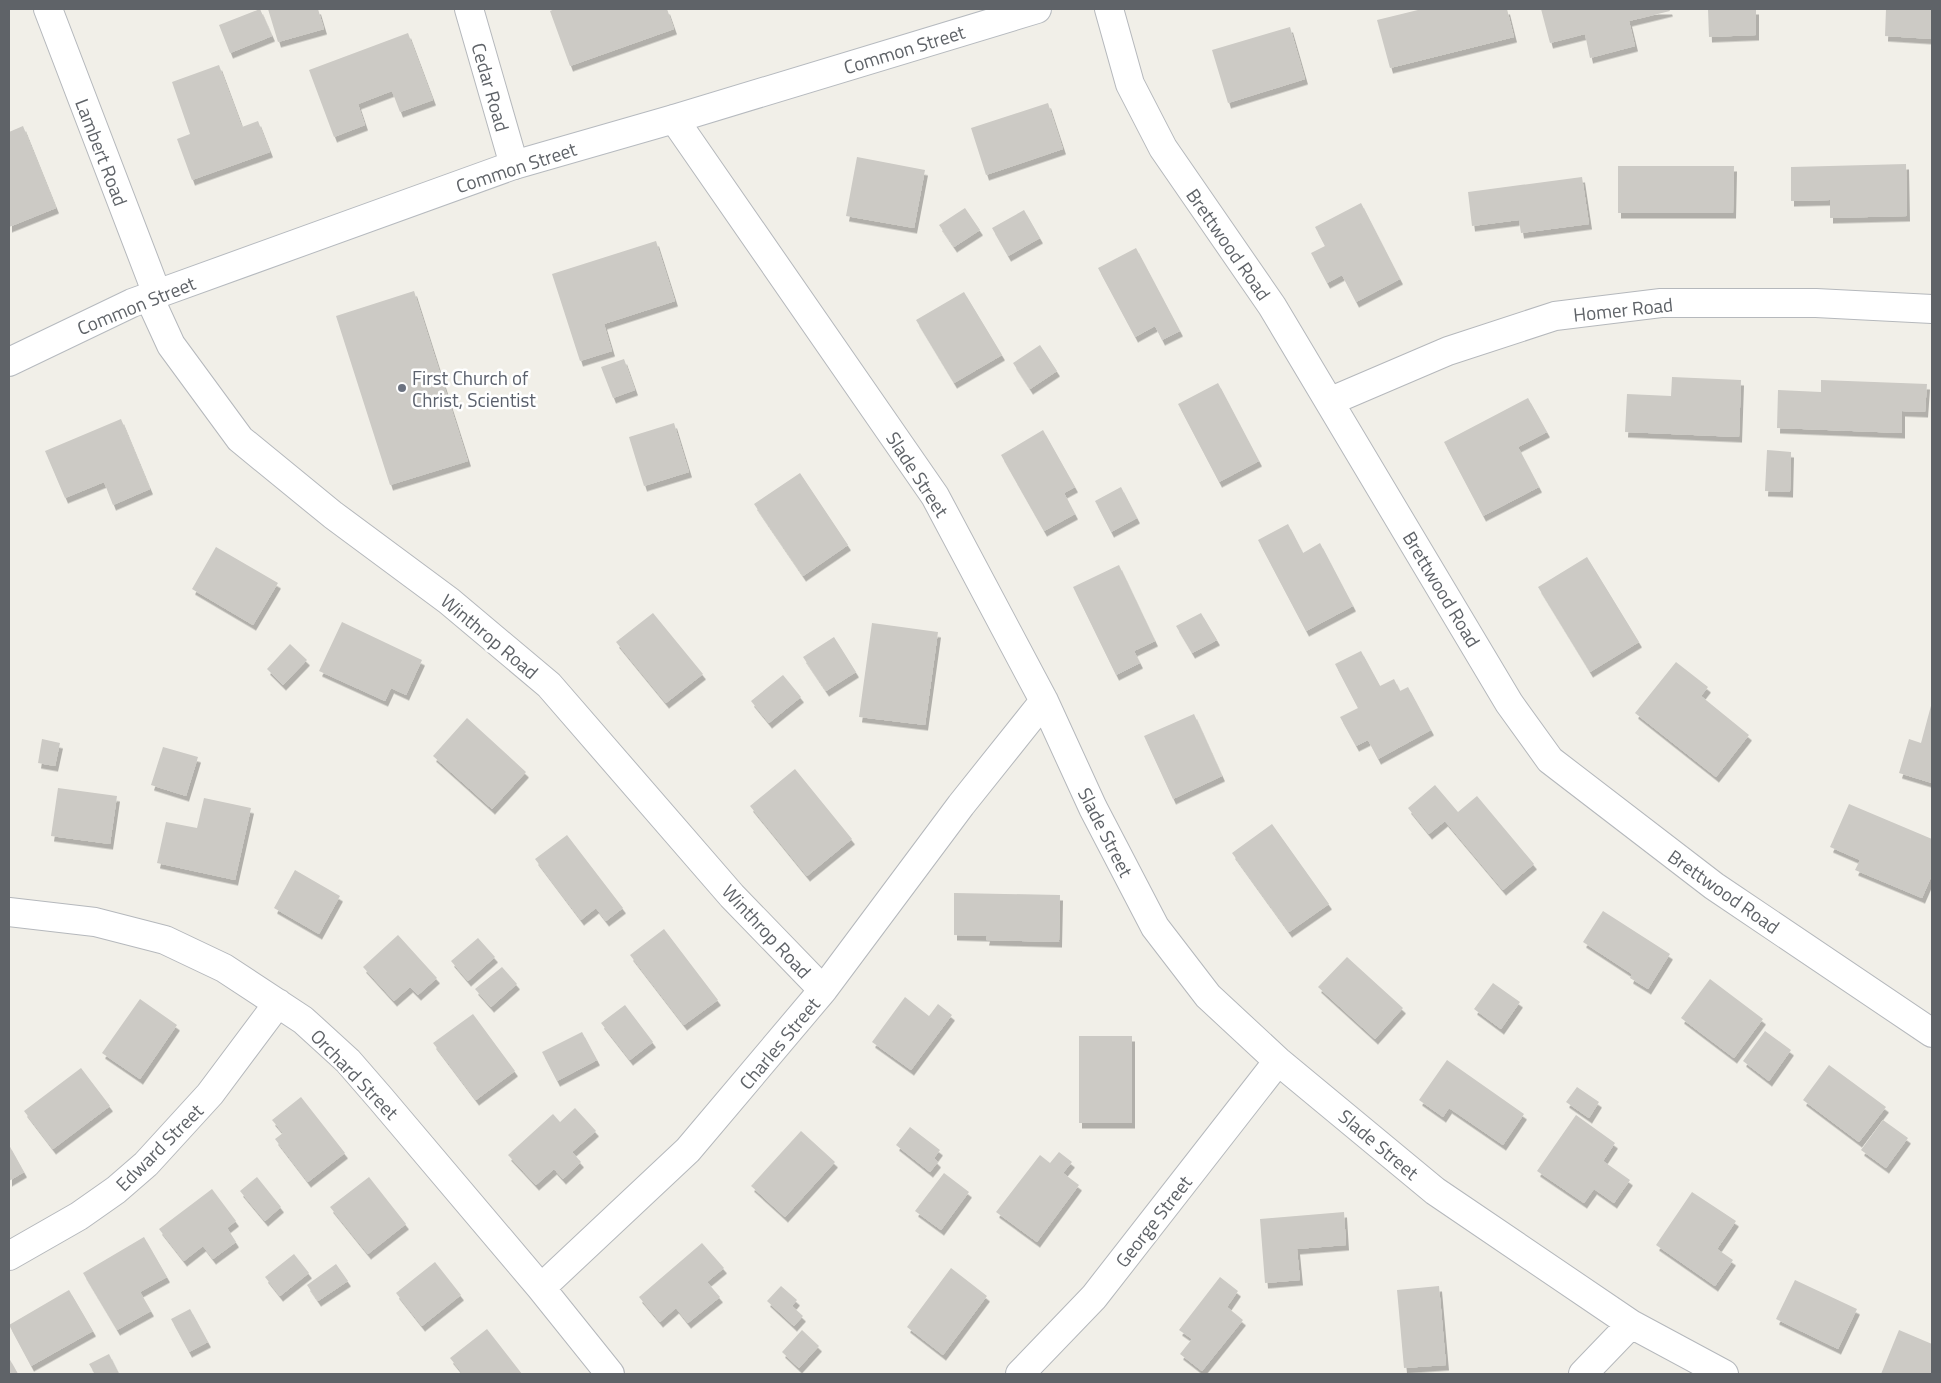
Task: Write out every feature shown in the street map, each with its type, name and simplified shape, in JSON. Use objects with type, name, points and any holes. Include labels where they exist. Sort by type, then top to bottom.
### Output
[{"type":"street","name":"Lambert Road","points":[[48,9],[153,296]]},
{"type":"street","name":"Cedar Road","points":[[469,9],[514,165]]},
{"type":"street","name":"Common Street","points":[[9,362],[153,296],[514,165],[674,119],[1037,9]]},
{"type":"street","name":"Brettwood Road","points":[[1109,9],[1130,84],[1163,148],[1272,306],[1331,401],[1510,703],[1550,760],[1714,886],[1932,1033]]},
{"type":"street","name":"Slade Street","points":[[674,119],[935,496],[1044,702],[1093,808],[1155,927],[1208,996],[1278,1061],[1435,1191],[1630,1324],[1724,1374]]},
{"type":"street","name":"Winthrop Road","points":[[153,296],[171,345],[240,439],[333,515],[449,602],[549,685],[732,896],[823,990]]},
{"type":"street","name":"Homer Road","points":[[1331,401],[1448,351],[1555,316],[1661,303],[1816,303],[1932,309]]},
{"type":"street","name":"Charles Street","points":[[541,1288],[688,1150],[823,990],[961,804],[1044,702]]},
{"type":"street","name":"Orchard Street","points":[[9,912],[95,922],[166,940],[224,968],[303,1020],[348,1061],[541,1288],[610,1374]]},
{"type":"street","name":"Edward Street","points":[[9,1256],[79,1216],[116,1190],[146,1164],[210,1094],[278,1003]]},
{"type":"street","name":"George Street","points":[[1020,1374],[1094,1297],[1278,1061]]},
{"type":"street","points":[[1584,1374],[1630,1324]]},
{"type":"building","points":[[260,9],[272,36],[230,53],[219,25]]},
{"type":"building","points":[[268,9],[318,9],[324,29],[278,42]]},
{"type":"building","points":[[555,9],[667,9],[674,29],[570,66],[550,11]]},
{"type":"building","points":[[1422,9],[1507,9],[1514,37],[1390,68],[1377,20]]},
{"type":"building","points":[[1541,9],[1669,9],[1670,11],[1629,21],[1635,46],[1590,58],[1585,34],[1550,43]]},
{"type":"building","points":[[1708,9],[1756,9],[1756,35],[1709,37]]},
{"type":"building","points":[[1886,9],[1932,9],[1932,39],[1885,36]]},
{"type":"building","points":[[1290,27],[1305,79],[1228,103],[1212,50]]},
{"type":"building","points":[[408,33],[433,100],[400,112],[392,91],[358,104],[365,125],[334,137],[309,70]]},
{"type":"building","points":[[219,65],[242,127],[258,121],[270,152],[192,180],[177,139],[190,134],[172,82]]},
{"type":"building","points":[[1048,103],[1063,149],[986,175],[971,128]]},
{"type":"building","points":[[23,126],[56,208],[9,227],[9,132]]},
{"type":"building","points":[[857,157],[925,170],[914,228],[846,216]]},
{"type":"building","points":[[1906,164],[1907,216],[1830,218],[1830,200],[1791,201],[1791,167]]},
{"type":"building","points":[[1618,166],[1734,166],[1733,213],[1618,213]]},
{"type":"building","points":[[1582,177],[1589,224],[1521,233],[1519,220],[1472,226],[1468,192]]},
{"type":"building","points":[[1361,203],[1400,279],[1356,302],[1342,275],[1327,283],[1311,253],[1325,246],[1315,227]]},
{"type":"building","points":[[965,208],[980,230],[954,247],[939,225]]},
{"type":"building","points":[[1024,210],[1040,238],[1008,256],[992,228]]},
{"type":"building","points":[[656,241],[675,301],[604,324],[612,351],[580,361],[552,274]]},
{"type":"building","points":[[1136,248],[1180,331],[1162,340],[1155,326],[1135,337],[1098,268]]},
{"type":"building","name":"First Church of Christ, Scientist","points":[[414,291],[468,461],[390,485],[336,316]]},
{"type":"building","points":[[964,292],[1002,355],[954,383],[916,320]]},
{"type":"building","points":[[1040,345],[1057,371],[1030,389],[1013,363]]},
{"type":"building","points":[[624,359],[635,390],[613,398],[601,367]]},
{"type":"building","points":[[1672,377],[1741,380],[1739,437],[1625,432],[1627,394],[1671,396]]},
{"type":"building","points":[[1821,380],[1927,384],[1925,412],[1902,411],[1902,433],[1777,428],[1778,390],[1821,392]]},
{"type":"building","points":[[1218,383],[1259,461],[1219,482],[1178,404]]},
{"type":"building","points":[[1528,398],[1547,432],[1518,447],[1539,487],[1483,516],[1444,442]]},
{"type":"building","points":[[121,419],[150,489],[113,505],[104,482],[65,498],[45,451]]},
{"type":"building","points":[[674,423],[689,472],[644,486],[629,437]]},
{"type":"building","points":[[1043,430],[1075,487],[1064,493],[1075,514],[1044,531],[1001,455]]},
{"type":"building","points":[[1767,450],[1791,452],[1790,492],[1765,491]]},
{"type":"building","points":[[800,473],[848,545],[803,576],[754,504]]},
{"type":"building","points":[[1121,487],[1137,518],[1111,532],[1095,501]]},
{"type":"building","points":[[1288,524],[1303,553],[1320,543],[1353,606],[1306,631],[1258,540]]},
{"type":"building","points":[[216,547],[278,583],[253,625],[192,589]]},
{"type":"building","points":[[1587,557],[1639,642],[1590,672],[1538,587]]},
{"type":"building","points":[[1119,565],[1155,641],[1134,651],[1140,663],[1116,675],[1073,587]]},
{"type":"building","points":[[653,613],[703,674],[666,703],[616,642]]},
{"type":"building","points":[[1201,613],[1217,640],[1192,653],[1176,626]]},
{"type":"building","points":[[342,622],[422,660],[406,695],[391,688],[385,701],[319,671]]},
{"type":"building","points":[[872,623],[938,632],[925,725],[859,717]]},
{"type":"building","points":[[834,637],[856,672],[826,691],[803,657]]},
{"type":"building","points":[[290,644],[307,660],[283,685],[267,669]]},
{"type":"building","points":[[1361,651],[1380,686],[1394,679],[1400,691],[1408,687],[1431,730],[1378,759],[1368,740],[1356,746],[1340,717],[1358,708],[1335,664]]},
{"type":"building","points":[[1676,662],[1708,687],[1701,696],[1749,735],[1716,777],[1635,713]]},
{"type":"building","points":[[783,675],[801,697],[769,723],[751,701]]},
{"type":"building","points":[[1932,702],[1932,783],[1899,773],[1909,739],[1921,743]]},
{"type":"building","points":[[1194,714],[1222,776],[1173,799],[1144,736]]},
{"type":"building","points":[[467,718],[526,772],[492,809],[433,756]]},
{"type":"building","points":[[42,739],[60,743],[55,766],[38,763]]},
{"type":"building","points":[[163,747],[198,757],[186,796],[151,785]]},
{"type":"building","points":[[795,769],[852,839],[807,876],[750,806]]},
{"type":"building","points":[[1435,785],[1458,812],[1477,796],[1534,864],[1503,890],[1445,821],[1429,834],[1408,808]]},
{"type":"building","points":[[58,788],[117,796],[110,844],[51,836]]},
{"type":"building","points":[[204,798],[251,808],[235,880],[157,863],[166,822],[197,828]]},
{"type":"building","points":[[1849,804],[1932,839],[1932,875],[1922,898],[1855,870],[1860,860],[1830,847]]},
{"type":"building","points":[[1272,824],[1329,904],[1289,932],[1232,853]]},
{"type":"building","points":[[567,835],[623,908],[606,921],[596,908],[581,920],[535,859]]},
{"type":"building","points":[[295,870],[340,896],[319,934],[274,908]]},
{"type":"building","points":[[954,893],[1060,895],[1059,942],[986,940],[987,936],[954,935]]},
{"type":"building","points":[[1603,911],[1670,954],[1648,989],[1630,978],[1632,974],[1583,942]]},
{"type":"building","points":[[664,929],[718,1000],[684,1025],[630,955]]},
{"type":"building","points":[[398,935],[437,978],[418,995],[410,987],[394,1001],[363,967]]},
{"type":"building","points":[[478,938],[495,957],[468,981],[451,961]]},
{"type":"building","points":[[1347,957],[1403,1008],[1375,1039],[1318,987]]},
{"type":"building","points":[[502,967],[517,984],[491,1007],[475,989]]},
{"type":"building","points":[[1710,979],[1763,1019],[1734,1058],[1681,1018]]},
{"type":"building","points":[[1493,983],[1520,1002],[1501,1029],[1474,1009]]},
{"type":"building","points":[[905,997],[929,1016],[938,1004],[952,1015],[911,1070],[872,1042]]},
{"type":"building","points":[[140,999],[177,1025],[140,1079],[102,1053]]},
{"type":"building","points":[[625,1005],[653,1042],[630,1060],[601,1023]]},
{"type":"building","points":[[473,1014],[515,1071],[476,1100],[433,1043]]},
{"type":"building","points":[[1765,1031],[1791,1050],[1769,1081],[1743,1061]]},
{"type":"building","points":[[582,1032],[597,1060],[557,1081],[542,1052]]},
{"type":"building","points":[[1079,1036],[1132,1036],[1132,1123],[1079,1123]]},
{"type":"building","points":[[1447,1060],[1524,1114],[1503,1145],[1449,1108],[1443,1117],[1419,1100]]},
{"type":"building","points":[[1829,1065],[1886,1107],[1859,1142],[1803,1100]]},
{"type":"building","points":[[81,1068],[110,1106],[53,1149],[24,1111]]},
{"type":"building","points":[[1577,1087],[1599,1102],[1589,1118],[1566,1102]]},
{"type":"building","points":[[301,1097],[345,1153],[308,1182],[275,1139],[283,1133],[272,1120]]},
{"type":"building","points":[[575,1108],[596,1131],[572,1152],[581,1162],[563,1179],[554,1169],[536,1185],[508,1155],[553,1114],[560,1122]]},
{"type":"building","points":[[1576,1115],[1615,1143],[1603,1161],[1630,1180],[1614,1203],[1594,1189],[1584,1203],[1537,1171]]},
{"type":"building","points":[[1883,1120],[1908,1138],[1886,1168],[1861,1150]]},
{"type":"building","points":[[910,1127],[940,1150],[934,1158],[938,1162],[930,1172],[896,1145]]},
{"type":"building","points":[[801,1131],[835,1162],[785,1217],[751,1186]]},
{"type":"building","points":[[9,1145],[24,1172],[9,1181]]},
{"type":"building","points":[[1059,1152],[1072,1162],[1063,1173],[1079,1185],[1037,1242],[996,1212],[1040,1155],[1050,1163]]},
{"type":"building","points":[[944,1173],[969,1192],[941,1230],[915,1211]]},
{"type":"building","points":[[257,1177],[281,1207],[265,1221],[240,1191]]},
{"type":"building","points":[[369,1177],[406,1224],[368,1254],[330,1207]]},
{"type":"building","points":[[212,1189],[236,1221],[227,1228],[236,1242],[213,1259],[203,1246],[184,1261],[159,1229]]},
{"type":"building","points":[[1692,1192],[1736,1221],[1717,1249],[1733,1260],[1715,1286],[1656,1245]]},
{"type":"building","points":[[1344,1212],[1346,1245],[1297,1249],[1300,1280],[1265,1283],[1260,1219]]},
{"type":"building","points":[[144,1237],[167,1277],[140,1292],[151,1311],[117,1330],[83,1273]]},
{"type":"building","points":[[702,1243],[724,1268],[707,1282],[720,1297],[688,1323],[676,1308],[660,1322],[639,1297]]},
{"type":"building","points":[[294,1254],[309,1273],[280,1296],[265,1277]]},
{"type":"building","points":[[435,1262],[461,1295],[422,1326],[396,1293]]},
{"type":"building","points":[[336,1264],[348,1281],[318,1301],[307,1285]]},
{"type":"building","points":[[951,1268],[987,1296],[943,1355],[907,1327]]},
{"type":"building","points":[[1220,1277],[1238,1291],[1227,1307],[1243,1320],[1202,1371],[1180,1354],[1192,1339],[1179,1330]]},
{"type":"building","points":[[1795,1280],[1857,1309],[1838,1349],[1776,1319]]},
{"type":"building","points":[[781,1286],[797,1300],[792,1306],[803,1316],[794,1326],[767,1301]]},
{"type":"building","points":[[1439,1286],[1446,1365],[1404,1368],[1397,1290]]},
{"type":"building","points":[[69,1290],[93,1331],[31,1366],[9,1325]]},
{"type":"building","points":[[190,1309],[208,1342],[189,1352],[171,1319]]},
{"type":"building","points":[[487,1329],[522,1374],[463,1374],[450,1358]]},
{"type":"building","points":[[802,1330],[819,1346],[799,1368],[782,1352]]},
{"type":"building","points":[[1899,1330],[1932,1344],[1932,1374],[1881,1374]]},
{"type":"building","points":[[109,1354],[119,1374],[95,1374],[89,1364]]},
{"type":"building","points":[[9,1358],[18,1374],[9,1374]]},
{"type":"place","name":"First Church of Christ, Scientist","points":[[402,388]]}]
